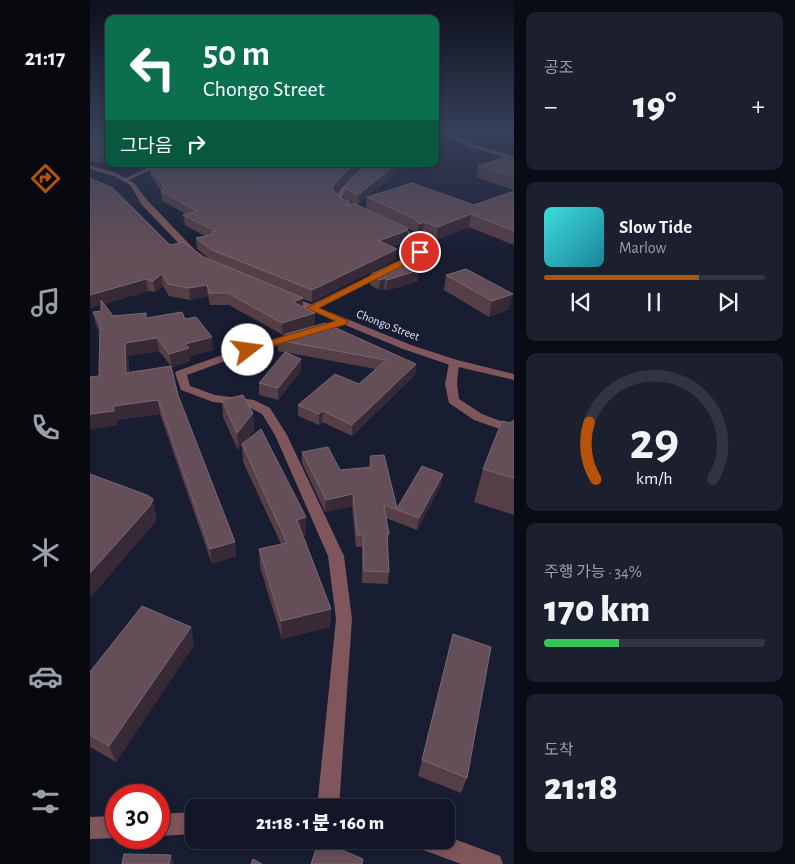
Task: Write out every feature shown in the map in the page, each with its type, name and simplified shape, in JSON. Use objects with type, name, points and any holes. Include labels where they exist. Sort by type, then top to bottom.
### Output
[{"type":"street","points":[[104,172],[132,184],[145,203],[188,249],[202,260]]},
{"type":"street","points":[[125,180],[142,172]]},
{"type":"street","points":[[353,208],[342,203],[338,198],[344,188],[362,172]]},
{"type":"street","points":[[312,308],[417,256],[420,252],[410,235],[388,224]]},
{"type":"street","name":"Chongo Street","points":[[277,294],[407,347],[454,362],[514,377]]},
{"type":"street","points":[[329,799],[344,619],[336,556],[281,435],[266,411],[250,403],[213,398],[185,388],[181,373],[232,355],[344,322]]},
{"type":"street","points":[[454,362],[451,384],[453,400],[478,417],[514,430]]},
{"type":"street","points":[[170,824],[185,824]]},
{"type":"street","points":[[90,828],[105,827]]},
{"type":"street","points":[[451,849],[492,864]]},
{"type":"building","points":[[153,172],[345,172],[332,188],[339,197],[350,202],[345,206],[353,203],[408,230],[379,241],[397,249],[312,290],[212,250],[196,238],[214,234],[212,232],[216,231],[183,215],[197,211],[161,191],[165,188]]},
{"type":"building","points":[[358,172],[386,172],[358,195],[345,188],[349,180]]},
{"type":"building","points":[[499,172],[514,172],[514,177]]},
{"type":"building","points":[[90,178],[113,188],[170,245],[183,242],[204,257],[303,298],[293,302],[315,313],[282,323],[228,293],[209,293],[207,285],[189,288],[168,284],[162,274],[153,281],[146,279],[90,295]]},
{"type":"building","points":[[412,183],[474,205],[514,191],[514,231],[471,214],[438,227],[424,222],[419,224],[415,219],[367,197]]},
{"type":"building","points":[[401,260],[419,270],[387,280],[385,278],[380,280],[371,274]]},
{"type":"building","points":[[466,269],[513,294],[492,301],[446,275]]},
{"type":"building","points":[[101,300],[113,316],[146,313],[146,318],[182,312],[185,319],[196,317],[212,337],[185,344],[189,348],[169,354],[157,338],[125,343],[126,373],[171,366],[178,395],[235,542],[210,549],[158,400],[114,406],[114,411],[90,414],[90,377],[99,376],[100,324],[93,312],[101,311]]},
{"type":"building","points":[[325,323],[416,364],[352,425],[323,411],[319,414],[298,405],[335,374],[359,384],[386,360],[278,340],[286,334]]},
{"type":"building","points":[[285,352],[301,359],[278,388],[259,383]]},
{"type":"building","points":[[243,395],[253,413],[237,433],[222,400]]},
{"type":"building","points":[[502,421],[511,423],[514,421],[514,478],[483,469]]},
{"type":"building","points":[[261,429],[306,517],[297,520],[331,609],[281,621],[259,549],[287,543],[242,444]]},
{"type":"building","points":[[328,447],[340,470],[372,467],[370,456],[384,455],[397,508],[422,466],[443,474],[419,518],[384,505],[389,534],[387,534],[389,572],[364,571],[363,535],[357,535],[353,494],[326,500],[302,452]]},
{"type":"building","points":[[90,474],[147,495],[153,499],[150,506],[90,573]]},
{"type":"building","points":[[142,606],[191,627],[109,746],[90,735],[90,672]]},
{"type":"building","points":[[453,634],[491,647],[467,778],[422,760]]},
{"type":"building","points":[[316,849],[340,849],[363,859],[362,864],[311,864]]},
{"type":"building","points":[[124,854],[171,855],[169,864],[122,864]]},
{"type":"building","points":[[253,859],[262,864],[251,864]]},
{"type":"route","points":[[248,350],[344,322],[312,308],[417,256],[420,252]]}]
